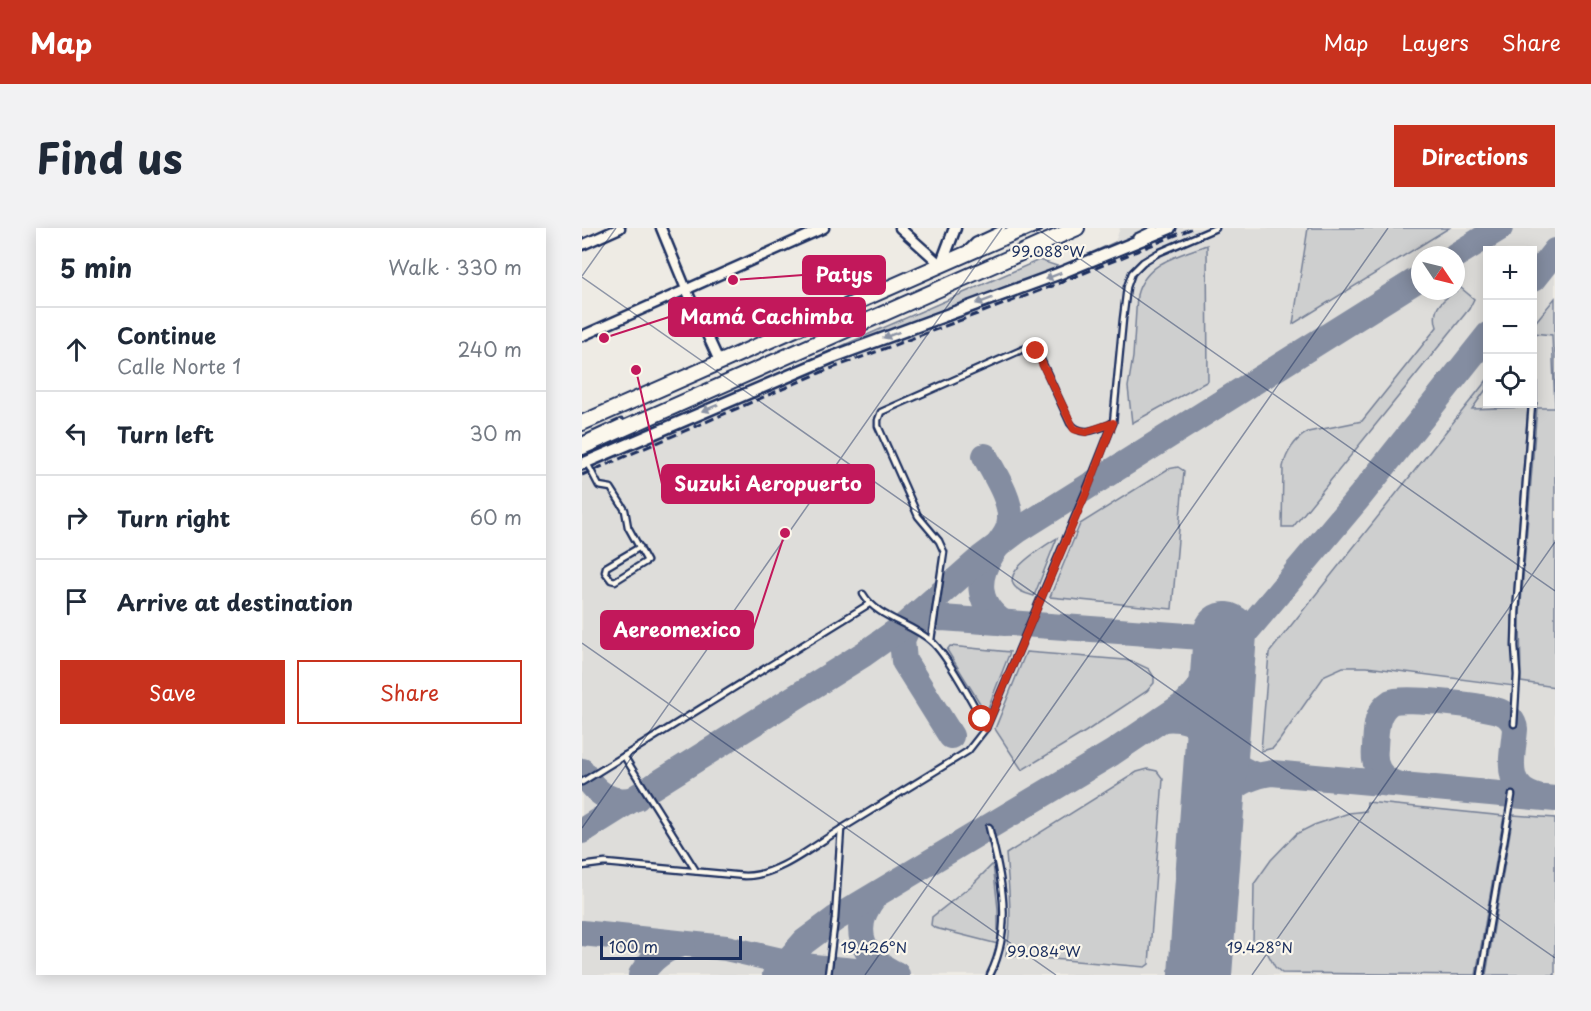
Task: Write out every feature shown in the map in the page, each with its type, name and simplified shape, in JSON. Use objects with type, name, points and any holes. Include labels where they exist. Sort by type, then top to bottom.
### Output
[{"type":"main road","points":[[582,423],[1025,228]]},
{"type":"main road","points":[[582,447],[1077,228]]},
{"type":"street","points":[[582,245],[620,228]]},
{"type":"street","points":[[661,228],[720,363]]},
{"type":"street","points":[[582,336],[824,228]]},
{"type":"street","points":[[900,228],[941,265],[955,228]]},
{"type":"street","points":[[584,463],[833,357],[1123,248],[1170,228]]},
{"type":"lane","points":[[963,255],[975,241],[1003,228]]},
{"type":"lane","points":[[582,430],[1040,228]]},
{"type":"lane","points":[[648,411],[1064,228]]},
{"type":"lane","points":[[1123,248],[1139,235],[1155,228]]},
{"type":"lane","points":[[582,866],[605,863],[745,876],[760,875],[775,869],[841,830],[968,751],[986,728],[1089,486],[1113,423],[1127,286],[1132,273],[1143,262],[1158,253],[1216,228]]},
{"type":"lane","points":[[931,640],[944,552],[942,545],[918,516],[878,426],[881,412],[1026,348],[1038,353],[1074,429],[1086,432],[1113,423]]},
{"type":"lane","points":[[1514,724],[1517,675],[1516,612],[1532,408]]},
{"type":"lane","points":[[582,440],[626,420]]},
{"type":"lane","points":[[584,463],[599,486],[611,488],[625,510],[628,527],[647,559],[646,562],[615,581],[610,580],[605,572],[606,567],[640,548]]},
{"type":"lane","points":[[863,594],[869,604],[931,640],[986,728]]},
{"type":"lane","points":[[582,782],[869,604]]},
{"type":"lane","points":[[624,756],[696,871]]},
{"type":"lane","points":[[1481,975],[1512,795]]},
{"type":"lane","points":[[989,826],[1002,878],[1004,918],[997,961],[990,975]]},
{"type":"lane","points":[[828,975],[835,919],[841,830]]},
{"type":"shaded area","points":[[1120,228],[1555,228],[1555,975],[582,975],[582,458],[1039,260],[1060,267],[1115,242]]},
{"type":"shaded area","points":[[1308,228],[1449,228],[1420,246],[1411,246],[1411,251],[1293,324]]},
{"type":"shaded area","points":[[1115,242],[1116,249],[816,362],[807,361],[1039,260],[1060,267]]},
{"type":"shaded area","points":[[1207,245],[1208,381],[1132,423],[1128,387],[1133,357],[1137,295],[1141,284],[1147,275],[1164,262]]},
{"type":"shaded area","points":[[1465,291],[1474,299],[1469,309],[1293,527],[1282,527],[1283,467],[1292,447],[1308,432],[1362,421],[1437,327],[1435,320],[1440,304],[1445,300],[1465,300]]},
{"type":"shaded area","points":[[1555,298],[1555,408],[1552,335],[1537,333],[1537,320]]},
{"type":"shaded area","points":[[1483,385],[1483,394],[1472,409],[1528,408],[1512,617],[1514,686],[1367,667],[1343,667],[1325,675],[1279,741],[1273,748],[1261,751],[1269,653]]},
{"type":"shaded area","points":[[1537,408],[1555,408],[1555,687],[1521,682],[1520,615]]},
{"type":"shaded area","points":[[1178,467],[1184,471],[1172,609],[1050,597],[1080,524],[1168,469]]},
{"type":"shaded area","points":[[1057,538],[1034,596],[1019,590],[1013,583],[1013,575],[1028,558]]},
{"type":"shaded area","points":[[950,646],[1010,652],[986,713],[947,650]]},
{"type":"shaded area","points":[[1026,652],[1125,660],[1149,669],[1154,677],[1154,683],[1147,691],[1085,732],[1022,770],[995,729]]},
{"type":"shaded area","points":[[1148,769],[1157,771],[1163,779],[1149,964],[1145,967],[1006,955],[1010,917],[1006,854],[1137,772]]},
{"type":"shaded area","points":[[1367,802],[1504,816],[1476,975],[1282,973],[1275,967],[1263,945],[1253,944],[1254,884],[1271,860],[1296,834],[1349,813],[1366,811]]},
{"type":"shaded area","points":[[1513,815],[1555,818],[1555,975],[1486,975]]},
{"type":"shaded area","points":[[993,864],[998,909],[998,944],[931,925],[932,917],[971,886]]},
{"type":"taxiway","points":[[1465,249],[1500,228]]},
{"type":"taxiway","points":[[1537,274],[1555,251]]},
{"type":"taxiway","points":[[582,831],[864,654],[905,625],[981,558],[1017,531],[1411,284]]},
{"type":"taxiway","points":[[775,975],[804,942],[835,919],[1112,753],[1186,703],[1361,495],[1483,341]]},
{"type":"taxiway","points":[[985,456],[1004,494],[1010,522],[1007,532],[992,554],[983,573],[982,592],[989,609],[1004,623]]},
{"type":"taxiway","points":[[907,625],[921,619],[942,618],[1201,637],[1225,634],[1249,623]]},
{"type":"taxiway","points":[[908,627],[902,640],[904,661],[951,736]]},
{"type":"taxiway","points":[[1234,654],[1223,691],[1220,740],[1228,758],[1243,770],[1255,775]]},
{"type":"taxiway","points":[[1396,784],[1381,774],[1375,760],[1376,729],[1382,711],[1391,702],[1398,700],[1446,702],[1493,710],[1504,713],[1510,719],[1515,729],[1512,761],[1514,779],[1526,792],[1537,797]]},
{"type":"taxiway","points":[[1163,719],[1176,719],[1196,725],[1211,748],[1215,771]]},
{"type":"taxiway","points":[[582,771],[592,785],[605,796],[619,801],[637,798]]},
{"type":"taxiway","points":[[1210,837],[1217,812],[1229,793],[1247,780],[1272,773],[1555,799]]},
{"type":"taxiway","points":[[874,897],[862,920],[863,941],[874,960],[896,974]]},
{"type":"taxiway","points":[[1189,975],[1198,960],[1203,926]]},
{"type":"taxiway","points":[[582,933],[726,948],[803,966],[897,975]]},
{"type":"taxiway","points":[[641,975],[659,955],[683,944]]},
{"type":"runway","points":[[1200,975],[1225,634]]},
{"type":"railway","points":[[582,475],[822,372],[1055,285],[1193,228]]},
{"type":"place","name":"Patys","points":[[733,280]]},
{"type":"place","name":"Mamá Cachimba","points":[[604,338]]},
{"type":"place","name":"Suzuki Aeropuerto","points":[[636,370]]},
{"type":"place","name":"Aereomexico","points":[[785,533]]},
{"type":"route","points":[[982,719],[986,728],[1089,486],[1113,423],[1086,432],[1074,429],[1036,351]]}]
